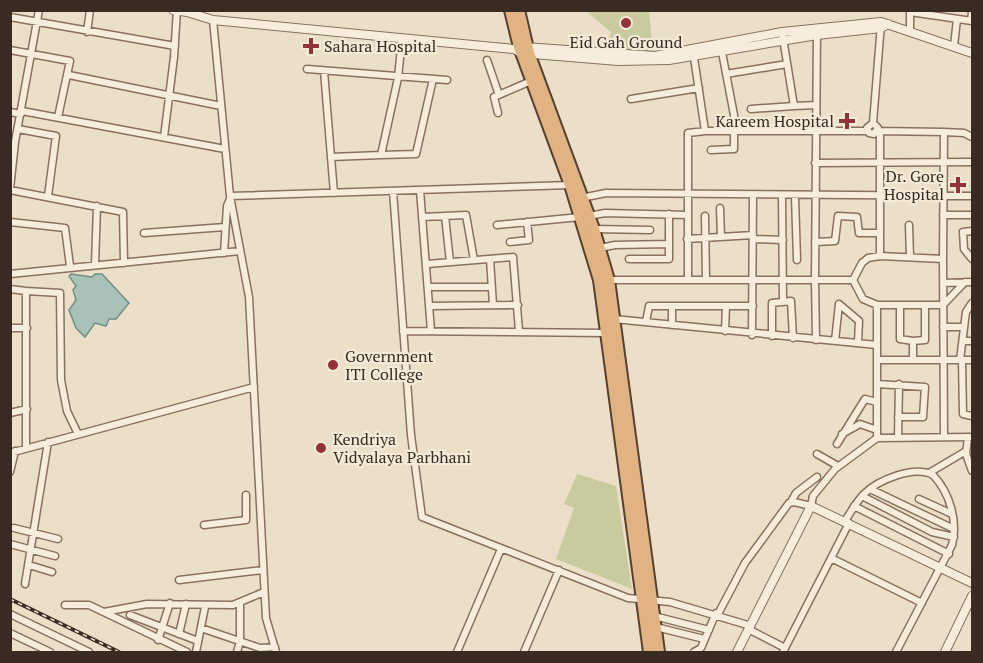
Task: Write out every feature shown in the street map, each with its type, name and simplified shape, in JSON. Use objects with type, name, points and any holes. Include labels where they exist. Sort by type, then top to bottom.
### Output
[{"type":"highway","points":[[510,10],[531,81],[574,184]]},
{"type":"highway","points":[[519,10],[522,50],[585,217],[610,326],[648,601],[649,652]]},
{"type":"highway","points":[[585,217],[594,229],[609,280],[610,326]]},
{"type":"highway","points":[[648,601],[655,622],[659,652]]},
{"type":"street","points":[[39,10],[22,112],[13,141],[10,190],[124,212],[124,263]]},
{"type":"street","points":[[87,32],[90,10]]},
{"type":"street","points":[[164,137],[175,46],[176,11],[213,20],[522,50],[647,56],[693,52],[817,31],[883,25],[972,53]]},
{"type":"street","points":[[910,32],[914,12],[972,21],[972,12]]},
{"type":"street","points":[[10,17],[175,46]]},
{"type":"street","points":[[954,46],[957,19]]},
{"type":"street","points":[[201,628],[263,649],[275,650],[266,618],[264,592],[249,297],[230,197],[213,20]]},
{"type":"street","points":[[873,123],[883,25]]},
{"type":"street","points":[[816,340],[817,31]]},
{"type":"street","points":[[782,36],[795,106]]},
{"type":"street","points":[[381,155],[398,78],[402,38]]},
{"type":"street","points":[[711,150],[733,151],[735,131],[721,47]]},
{"type":"street","points":[[10,50],[70,60],[69,75],[58,117]]},
{"type":"street","points":[[693,52],[705,131]]},
{"type":"street","points":[[487,60],[499,95]]},
{"type":"street","points":[[726,74],[787,64]]},
{"type":"street","points":[[307,69],[398,78],[447,80]]},
{"type":"street","points":[[324,70],[334,193]]},
{"type":"street","points":[[69,75],[170,97],[221,105]]},
{"type":"street","points":[[331,157],[416,154],[433,79]]},
{"type":"street","points":[[498,113],[494,100],[499,95],[531,81]]},
{"type":"street","points":[[631,99],[699,88]]},
{"type":"street","points":[[751,109],[816,105]]},
{"type":"street","points":[[10,112],[58,117],[225,149]]},
{"type":"street","points":[[867,130],[868,125],[873,123]]},
{"type":"street","points":[[873,123],[879,131],[880,256]]},
{"type":"street","points":[[18,129],[56,136],[48,196]]},
{"type":"street","points":[[688,280],[687,193],[688,134],[690,131],[867,130],[871,134],[879,131],[959,133],[972,138]]},
{"type":"street","points":[[944,132],[942,360],[944,437]]},
{"type":"street","points":[[815,163],[972,162]]},
{"type":"street","points":[[230,197],[574,184]]},
{"type":"street","points":[[420,190],[431,306],[431,331]]},
{"type":"street","points":[[393,191],[420,515],[425,520],[628,598],[670,602],[717,614],[750,627],[784,650],[831,558],[854,506],[862,496],[870,489],[902,475],[929,473],[966,451]]},
{"type":"street","points":[[579,199],[606,193],[972,196]]},
{"type":"street","points":[[752,335],[753,195]]},
{"type":"street","points":[[783,195],[783,302]]},
{"type":"street","points":[[795,196],[797,260]]},
{"type":"street","points":[[224,253],[230,197]]},
{"type":"street","points":[[95,265],[97,206]]},
{"type":"street","points":[[720,208],[721,237]]},
{"type":"street","points":[[497,225],[605,213],[687,215]]},
{"type":"street","points":[[423,217],[464,214],[467,217],[474,260]]},
{"type":"street","points":[[629,259],[668,260],[669,214]]},
{"type":"street","points":[[943,215],[972,215]]},
{"type":"street","points":[[445,216],[450,262]]},
{"type":"street","points":[[705,216],[706,280]]},
{"type":"street","points":[[815,242],[835,241],[838,216],[857,217],[859,233],[880,233]]},
{"type":"street","points":[[10,222],[65,228],[70,266]]},
{"type":"street","points":[[510,242],[529,240],[527,222]]},
{"type":"street","points":[[909,225],[910,257]]},
{"type":"street","points":[[144,233],[225,227]]},
{"type":"street","points":[[594,229],[650,230]]},
{"type":"street","points":[[972,231],[963,232],[963,246],[972,259]]},
{"type":"street","points":[[687,239],[753,237],[783,240]]},
{"type":"street","points":[[600,248],[615,245],[669,244]]},
{"type":"street","points":[[10,274],[70,266],[240,251]]},
{"type":"street","points":[[427,264],[511,256],[514,259],[519,331]]},
{"type":"street","points":[[853,279],[862,263],[880,256],[943,259]]},
{"type":"street","points":[[490,259],[493,305]]},
{"type":"street","points":[[609,280],[853,279]]},
{"type":"street","points":[[853,279],[863,299],[877,304],[900,305],[943,305],[969,282]]},
{"type":"street","points":[[943,283],[969,282]]},
{"type":"street","points":[[429,287],[492,287]]},
{"type":"street","points":[[10,289],[60,293],[61,380],[67,411],[78,434]]},
{"type":"street","points":[[26,291],[26,448]]},
{"type":"street","points":[[772,336],[772,304],[783,302],[792,303],[793,338]]},
{"type":"street","points":[[972,303],[966,312],[961,360],[963,414],[972,416]]},
{"type":"street","points":[[431,306],[518,304]]},
{"type":"street","points":[[835,341],[839,304],[859,321],[858,342]]},
{"type":"street","points":[[877,304],[877,438]]},
{"type":"street","points":[[900,305],[900,339],[913,341],[925,340],[925,305]]},
{"type":"street","points":[[646,322],[648,306],[753,306]]},
{"type":"street","points":[[672,306],[672,325]]},
{"type":"street","points":[[725,332],[726,306]]},
{"type":"street","points":[[403,331],[519,331],[646,322],[752,335],[877,345]]},
{"type":"street","points":[[943,327],[964,327]]},
{"type":"street","points":[[10,328],[27,328]]},
{"type":"street","points":[[913,341],[913,360]]},
{"type":"street","points":[[963,341],[972,341]]},
{"type":"street","points":[[877,360],[972,360]]},
{"type":"street","points":[[877,384],[922,385],[925,390],[923,417],[898,417]]},
{"type":"street","points":[[898,437],[899,384]]},
{"type":"street","points":[[10,472],[13,452],[254,387]]},
{"type":"street","points":[[837,444],[865,399],[877,402]]},
{"type":"street","points":[[10,413],[27,409]]},
{"type":"street","points":[[842,434],[860,424],[877,430]]},
{"type":"street","points":[[737,652],[811,506],[813,496],[838,466],[877,438],[970,437],[966,451],[972,471]]},
{"type":"street","points":[[25,584],[48,442]]},
{"type":"street","points":[[817,454],[838,466]]},
{"type":"street","points":[[896,652],[949,554],[954,537],[952,514],[939,482],[929,473]]},
{"type":"street","points":[[694,652],[700,649],[741,568],[796,493],[817,477]]},
{"type":"street","points":[[870,489],[954,529]]},
{"type":"street","points":[[204,525],[245,521],[246,495]]},
{"type":"street","points":[[862,496],[932,532],[954,537]]},
{"type":"street","points":[[919,499],[952,514]]},
{"type":"street","points":[[791,502],[811,506],[847,522],[972,583]]},
{"type":"street","points":[[854,506],[949,554]]},
{"type":"street","points":[[246,511],[260,510]]},
{"type":"street","points":[[14,528],[34,531],[58,539]]},
{"type":"street","points":[[10,544],[32,548],[55,556]]},
{"type":"street","points":[[457,652],[501,549]]},
{"type":"street","points":[[831,558],[922,603]]},
{"type":"street","points":[[29,565],[52,572]]},
{"type":"street","points":[[179,580],[263,570]]},
{"type":"street","points":[[524,652],[559,570]]},
{"type":"street","points":[[104,612],[147,604],[170,603],[205,607],[233,605],[264,592]]},
{"type":"street","points":[[945,652],[972,596]]},
{"type":"street","points":[[237,652],[240,641],[240,602]]},
{"type":"street","points":[[158,640],[170,603]]},
{"type":"street","points":[[179,634],[186,604]]},
{"type":"street","points":[[65,605],[86,605],[188,652]]},
{"type":"street","points":[[196,652],[205,607]]},
{"type":"street","points":[[10,614],[89,652]]},
{"type":"street","points":[[130,615],[198,641]]},
{"type":"street","points":[[655,622],[709,630]]},
{"type":"street","points":[[655,622],[704,639]]},
{"type":"street","points":[[10,633],[50,652]]},
{"type":"green space","name":"Eid Gah Ground","points":[[586,11],[649,11],[653,53],[606,53],[611,32]]},
{"type":"green space","points":[[577,474],[616,486],[632,589],[556,559],[574,508],[564,504]]},
{"type":"shaded area","points":[[71,274],[92,277],[95,274],[102,274],[129,303],[116,319],[109,319],[106,326],[95,323],[85,337],[76,328],[69,310],[76,300],[73,290],[76,286],[69,276]]},
{"type":"railway","points":[[10,599],[119,652]]},
{"type":"place","name":"Eid Gah Ground","points":[[626,23]]},
{"type":"place","name":"Sahara Hospital","points":[[311,46]]},
{"type":"place","name":"Kareem Hospital","points":[[847,121]]},
{"type":"place","name":"Dr. Gore Hospital","points":[[958,185]]},
{"type":"place","name":"Government ITI College","points":[[333,365]]},
{"type":"place","name":"Kendriya Vidyalaya Parbhani","points":[[321,448]]}]
